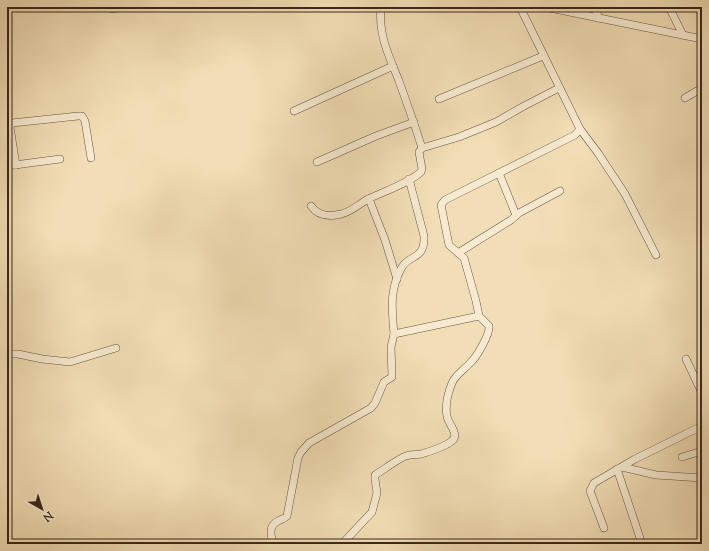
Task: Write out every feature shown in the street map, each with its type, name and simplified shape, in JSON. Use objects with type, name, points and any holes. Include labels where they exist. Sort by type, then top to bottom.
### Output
[{"type":"street","points":[[381,7],[380,19],[382,35],[422,148]]},
{"type":"street","points":[[520,7],[580,129],[625,194],[656,255]]},
{"type":"street","points":[[545,7],[702,39]]},
{"type":"street","points":[[594,7],[599,18]]},
{"type":"street","points":[[669,7],[683,35]]},
{"type":"street","points":[[439,98],[543,56]]},
{"type":"street","points":[[294,111],[393,66]]},
{"type":"street","points":[[311,206],[315,212],[319,214],[340,214],[421,172],[422,169],[419,152],[422,148],[459,137],[496,122],[559,88]]},
{"type":"street","points":[[685,98],[702,88]]},
{"type":"street","points":[[16,165],[10,127],[12,123],[78,116],[82,116],[85,121],[91,158]]},
{"type":"street","points":[[317,162],[376,136],[414,122]]},
{"type":"street","points":[[342,544],[372,512],[377,494],[375,475],[402,458],[424,453],[452,442],[454,438],[454,431],[447,416],[447,405],[454,379],[472,362],[488,334],[489,326],[479,316],[464,258],[450,245],[441,205],[445,200],[575,135],[580,129]]},
{"type":"street","points":[[7,166],[60,159]]},
{"type":"street","points":[[499,173],[516,215]]},
{"type":"street","points":[[272,544],[271,528],[276,522],[287,516],[298,458],[301,452],[308,443],[371,408],[375,403],[384,382],[392,377],[391,347],[394,334],[392,300],[397,279],[405,264],[420,253],[424,243],[423,229],[409,179]]},
{"type":"street","points":[[458,253],[511,220],[516,215],[560,191]]},
{"type":"street","points":[[369,199],[385,240],[397,279]]},
{"type":"street","points":[[394,334],[479,316]]},
{"type":"street","points":[[7,354],[18,354],[42,359],[70,362],[116,348]]},
{"type":"street","points":[[686,359],[702,393]]},
{"type":"street","points":[[604,528],[590,491],[594,483],[635,459],[702,426]]},
{"type":"street","points":[[682,457],[702,451]]},
{"type":"street","points":[[619,468],[656,475],[702,478]]},
{"type":"street","points":[[619,468],[642,544]]}]
